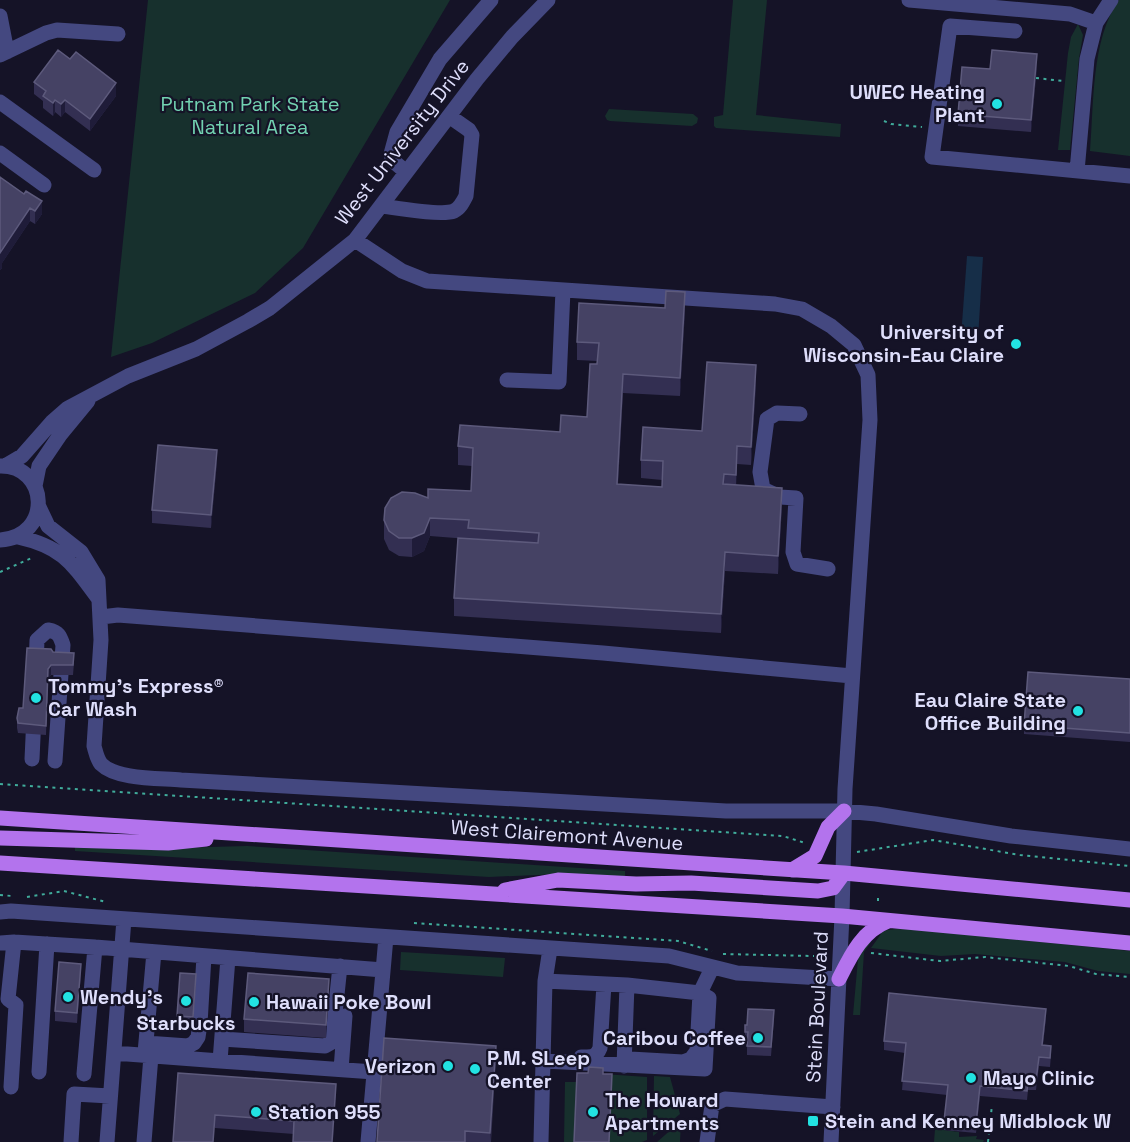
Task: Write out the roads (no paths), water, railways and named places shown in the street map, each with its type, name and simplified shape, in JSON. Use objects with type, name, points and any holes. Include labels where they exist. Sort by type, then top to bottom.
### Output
[{"type":"main road","points":[[792,870],[813,858],[828,827],[844,812]]},
{"type":"main road","name":"West Clairemont Avenue","points":[[0,818],[233,835],[844,873],[1130,900]]},
{"type":"main road","points":[[0,838],[168,843],[233,835]]},
{"type":"main road","points":[[0,863],[842,916],[1130,943]]},
{"type":"main road","points":[[484,894],[558,880],[636,884],[691,883],[826,890],[833,888],[844,873]]},
{"type":"main road","points":[[839,979],[866,933],[877,925],[891,920]]},
{"type":"street","points":[[406,172],[392,160],[391,154],[397,132],[440,59],[491,0]]},
{"type":"street","name":"West University Drive","points":[[2,466],[22,456],[52,422],[68,408],[129,376],[196,349],[248,321],[270,308],[355,240],[477,79],[512,37],[548,0]]},
{"type":"street","points":[[909,0],[1071,14],[1096,23]]},
{"type":"street","points":[[1077,171],[1087,59],[1096,23],[1111,0]]},
{"type":"street","points":[[0,16],[4,53],[57,30],[118,34]]},
{"type":"street","points":[[1015,32],[950,26],[932,157],[1130,176]]},
{"type":"street","points":[[0,102],[94,170]]},
{"type":"street","points":[[382,206],[437,212],[453,211],[462,204],[466,196],[472,135],[469,130],[449,116]]},
{"type":"street","points":[[0,153],[44,185]]},
{"type":"street","name":"Stein Boulevard","points":[[355,240],[402,271],[427,280],[775,304],[802,309],[831,326],[854,345],[868,375],[870,420],[844,812],[844,873],[831,1142]]},
{"type":"street","points":[[507,380],[559,382],[563,290]]},
{"type":"street","name":"West University Drive","points":[[35,486],[39,466],[90,398]]},
{"type":"street","points":[[800,414],[777,413],[767,419],[760,472],[763,489],[780,497],[796,498],[793,552],[797,564],[828,568]]},
{"type":"street","points":[[2,466],[18,470],[35,486],[39,507],[48,526],[72,543],[88,560],[98,579],[101,617],[94,746],[97,758],[102,765],[123,775],[726,812],[876,814],[1011,836],[1130,849]]},
{"type":"street","points":[[18,537],[35,519],[39,507]]},
{"type":"street","points":[[0,540],[18,537],[46,545],[58,552],[78,570],[98,598]]},
{"type":"street","points":[[101,617],[118,615],[603,652],[852,676]]},
{"type":"street","points":[[36,679],[37,640],[48,630],[55,631],[60,635],[63,645],[55,761]]},
{"type":"street","points":[[32,759],[35,701]]},
{"type":"street","points":[[0,912],[669,956],[737,973],[839,979]]},
{"type":"street","points":[[107,1142],[124,919]]},
{"type":"street","points":[[368,1142],[386,937]]},
{"type":"street","points":[[11,1087],[16,1005],[4,998],[7,943],[95,947],[383,970]]},
{"type":"street","points":[[39,1072],[47,944]]},
{"type":"street","points":[[84,1074],[95,947]]},
{"type":"street","points":[[541,1142],[548,1062],[545,981],[550,949]]},
{"type":"street","points":[[144,1142],[154,952]]},
{"type":"street","points":[[114,1053],[188,1046],[194,1043],[198,1037],[200,1024],[204,956]]},
{"type":"street","points":[[220,1061],[228,958]]},
{"type":"street","points":[[222,1039],[325,1046],[332,1042],[345,967]]},
{"type":"street","points":[[341,1070],[345,967]]},
{"type":"street","points":[[700,993],[712,968]]},
{"type":"street","points":[[545,981],[627,985],[700,993],[709,998],[705,1069],[548,1062]]},
{"type":"street","points":[[548,1062],[564,1056],[592,1058],[598,1054],[604,984]]},
{"type":"street","points":[[624,1066],[627,985]]},
{"type":"street","points":[[269,1043],[279,1050],[328,1053],[343,1044]]},
{"type":"street","points":[[147,1051],[220,1061],[374,1072]]},
{"type":"street","points":[[71,1142],[74,1094],[110,1096]]},
{"type":"street","points":[[707,1142],[712,1104],[725,1099],[833,1107]]},
{"type":"water","points":[[967,256],[983,257],[978,338],[961,337]]},
{"type":"place","name":"UWEC Heating Plant","points":[[997,104]]},
{"type":"place","name":"University of Wisconsin-Eau Claire","points":[[1016,344]]},
{"type":"place","name":"Tommy's Express® Car Wash","points":[[36,698]]},
{"type":"place","name":"Eau Claire State Office Building","points":[[1078,711]]},
{"type":"place","name":"Wendy's","points":[[68,997]]},
{"type":"place","name":"Starbucks","points":[[186,1001]]},
{"type":"place","name":"Hawaii Poke Bowl","points":[[254,1002]]},
{"type":"place","name":"Caribou Coffee","points":[[758,1038]]},
{"type":"place","name":"Verizon","points":[[448,1066]]},
{"type":"place","name":"P.M. SLeep Center","points":[[475,1069]]},
{"type":"place","name":"Mayo Clinic","points":[[971,1078]]},
{"type":"place","name":"Station 955","points":[[256,1112]]},
{"type":"place","name":"The Howard Apartments","points":[[593,1112]]},
{"type":"place","name":"Stein and Kenney Midblock W","points":[[813,1121]]},
{"type":"park label","name":"Putnam Park State Natural Area","points":[[250,116]]}]
